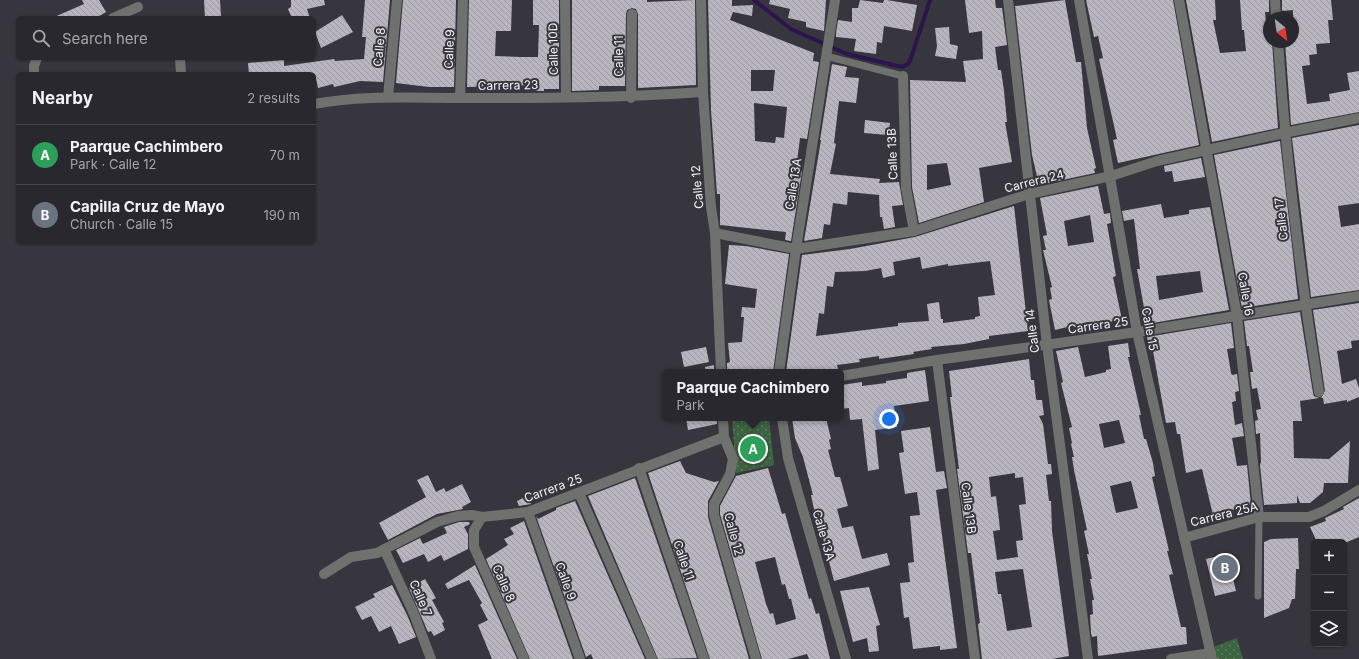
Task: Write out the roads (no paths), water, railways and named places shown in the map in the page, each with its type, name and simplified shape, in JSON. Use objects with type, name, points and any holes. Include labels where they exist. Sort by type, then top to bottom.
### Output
[{"type":"street","name":"Calle 8","points":[[388,97],[397,0]]},
{"type":"street","name":"Calle 9","points":[[460,98],[463,0]]},
{"type":"street","name":"Calle 10D","points":[[565,0],[566,97]]},
{"type":"street","name":"Calle 12","points":[[701,0],[703,92],[711,207],[715,233],[721,369]]},
{"type":"street","name":"Calle 13A","points":[[779,369],[796,249],[835,0]]},
{"type":"street","name":"Calle 14","points":[[1008,0],[1047,346],[1088,659]]},
{"type":"street","name":"Calle 15","points":[[1079,0],[1111,176],[1137,332],[1212,656]]},
{"type":"street","name":"Calle 16","points":[[1179,0],[1237,316],[1259,517]]},
{"type":"street","points":[[1275,0],[1276,12]]},
{"type":"street","points":[[118,16],[138,7]]},
{"type":"street","name":"Calle 11","points":[[631,98],[632,14]]},
{"type":"street","name":"Calle 17","points":[[1278,48],[1284,132],[1304,304],[1319,392]]},
{"type":"street","points":[[34,72],[36,60]]},
{"type":"street","points":[[180,60],[181,72]]},
{"type":"street","name":"Calle 13B","points":[[903,76],[906,188],[914,231]]},
{"type":"street","name":"Carrera 23","points":[[316,104],[341,99],[388,97],[631,98],[703,92]]},
{"type":"street","name":"Carrera 24","points":[[715,233],[796,249],[914,231],[1029,194],[1111,176],[1157,161],[1284,132],[1359,118]]},
{"type":"street","name":"Carrera 25","points":[[844,376],[937,360],[1047,346],[1359,296]]},
{"type":"street","name":"Calle 13B","points":[[937,360],[976,659]]},
{"type":"street","name":"Calle 12","points":[[723,421],[724,437],[732,458],[730,474],[714,504],[714,515],[756,659]]},
{"type":"street","name":"Calle 13A","points":[[782,421],[788,458],[846,659]]},
{"type":"street","name":"Carrera 25","points":[[324,574],[351,557],[377,553],[436,522],[458,516],[472,515],[482,518],[528,512],[639,468],[724,437]]},
{"type":"street","name":"Calle 11","points":[[639,468],[704,659]]},
{"type":"street","name":"Carrera 25A","points":[[1184,538],[1259,517],[1309,517],[1324,511],[1359,490]]},
{"type":"street","points":[[579,493],[652,659]]},
{"type":"street","name":"Calle 9","points":[[528,512],[580,659]]},
{"type":"street","name":"Calle 8","points":[[482,518],[474,530],[474,547],[524,659]]},
{"type":"street","name":"Calle 7","points":[[384,549],[414,614],[431,659]]},
{"type":"street","points":[[1171,659],[1212,656]]},
{"type":"lane","points":[[826,56],[903,76]]},
{"type":"lane","name":"Calle 16","points":[[1258,596],[1259,517]]},
{"type":"waterway","points":[[754,0],[791,29],[847,54],[902,67],[908,64],[911,58],[930,0]]},
{"type":"place","name":"Paarque Cachimbero","points":[[753,449]]},
{"type":"place","name":"Capilla Cruz de Mayo","points":[[1225,568]]}]
